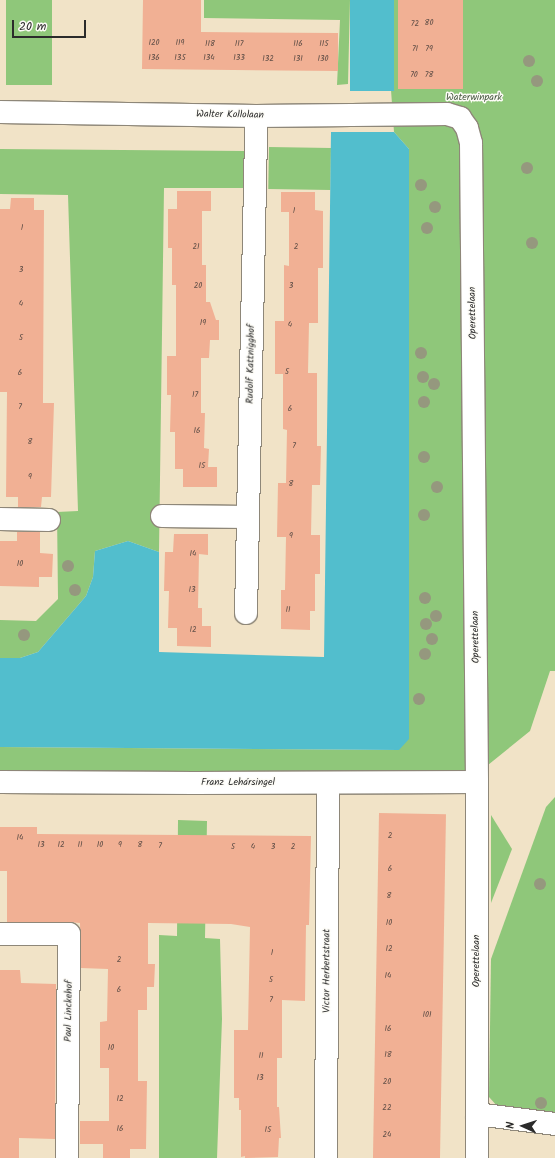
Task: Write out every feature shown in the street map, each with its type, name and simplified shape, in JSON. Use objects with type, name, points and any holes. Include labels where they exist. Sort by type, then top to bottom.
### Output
[{"type":"street","name":"Walter Kollolaan","points":[[0,112],[256,116],[447,114],[460,118]]},
{"type":"street","name":"Rudolf Kattnigghof","points":[[246,613],[256,116]]},
{"type":"street","name":"Operettelaan","points":[[460,118],[467,128],[471,143],[477,782],[476,1158]]},
{"type":"street","points":[[162,516],[248,517]]},
{"type":"street","points":[[0,519],[49,520]]},
{"type":"street","name":"Franz Lehársingel","points":[[0,782],[477,782]]},
{"type":"street","name":"Victor Herbertstraat","points":[[326,1158],[328,783]]},
{"type":"street","name":"Paul Linckehof","points":[[0,934],[69,934],[67,1158]]},
{"type":"street","points":[[477,1114],[555,1124]]},
{"type":"green space","points":[[6,0],[52,0],[52,85],[6,85]]},
{"type":"green space","points":[[204,0],[350,0],[348,84],[337,85],[340,20],[204,18]]},
{"type":"green space","name":"Waterwinpark","points":[[394,0],[555,0],[555,671],[550,671],[530,731],[488,765],[467,777],[0,773],[0,747],[399,750],[409,149],[394,132],[391,90]]},
{"type":"green space","points":[[269,147],[331,148],[330,190],[268,189]]},
{"type":"green space","points":[[0,149],[245,151],[245,188],[164,188],[159,552],[128,541],[95,551],[93,577],[86,596],[38,652],[20,658],[0,658],[0,620],[36,621],[58,599],[57,512],[78,511],[68,195],[0,194]]},
{"type":"green space","points":[[555,797],[555,1115],[498,1107],[489,1097],[491,959],[546,807]]},
{"type":"green space","points":[[491,815],[512,849],[491,903]]},
{"type":"green space","points":[[178,820],[207,821],[205,938],[220,939],[222,1019],[217,1158],[159,1158],[159,935],[177,936]]},
{"type":"water","points":[[350,0],[394,0],[394,91],[350,91]]},
{"type":"water","points":[[331,132],[394,132],[409,149],[409,739],[399,750],[0,747],[0,658],[20,658],[38,652],[86,596],[93,577],[95,551],[128,541],[159,552],[159,652],[324,657]]},
{"type":"building","points":[[143,0],[201,0],[201,32],[338,33],[338,71],[142,69]]},
{"type":"building","points":[[398,0],[463,0],[463,89],[398,89]]},
{"type":"building","points":[[177,191],[211,191],[211,211],[202,211],[202,265],[206,265],[206,302],[210,302],[216,320],[219,320],[219,340],[210,340],[209,358],[201,358],[201,413],[205,413],[204,448],[209,449],[208,467],[217,467],[217,487],[183,487],[183,469],[175,469],[175,432],[170,432],[171,395],[167,395],[167,356],[176,356],[176,285],[172,285],[172,248],[168,248],[168,209],[177,209]]},
{"type":"building","points":[[281,192],[315,192],[315,210],[323,211],[323,268],[318,268],[318,323],[309,323],[308,373],[317,373],[317,446],[321,446],[320,485],[312,485],[311,535],[320,535],[320,574],[315,574],[315,611],[310,611],[310,630],[281,629],[281,590],[285,590],[286,537],[277,537],[278,483],[286,483],[287,430],[283,429],[283,374],[275,374],[275,321],[284,321],[284,265],[289,266],[289,212],[281,212]]},
{"type":"building","points":[[11,198],[34,198],[34,210],[44,210],[43,403],[54,403],[51,497],[42,497],[41,507],[18,507],[18,497],[6,497],[7,392],[0,392],[0,209],[10,209]]},
{"type":"building","points":[[17,532],[40,532],[40,553],[53,554],[52,577],[39,577],[39,587],[0,586],[0,541],[17,541]]},
{"type":"building","points":[[174,534],[208,534],[208,555],[199,554],[198,608],[202,608],[202,626],[211,626],[211,647],[177,646],[177,628],[168,628],[169,591],[164,591],[165,552],[173,552]]},
{"type":"building","points":[[379,813],[446,814],[440,1158],[373,1158]]},
{"type":"building","points":[[0,827],[37,827],[37,834],[311,836],[309,925],[306,925],[305,1001],[282,1000],[282,1058],[277,1058],[277,1107],[279,1107],[281,1138],[279,1138],[278,1157],[241,1157],[241,1110],[239,1110],[239,1098],[234,1098],[234,1030],[248,1030],[250,927],[231,924],[148,923],[148,964],[155,964],[154,987],[147,987],[147,1010],[138,1010],[138,1081],[147,1081],[146,1149],[130,1149],[130,1158],[103,1158],[103,1144],[80,1144],[80,1121],[109,1121],[109,1068],[100,1068],[100,1022],[107,1021],[108,969],[81,968],[80,923],[7,922],[7,871],[0,871]]},
{"type":"building","points":[[0,970],[20,970],[21,983],[56,984],[55,1139],[19,1138],[19,1158],[0,1158]]}]
